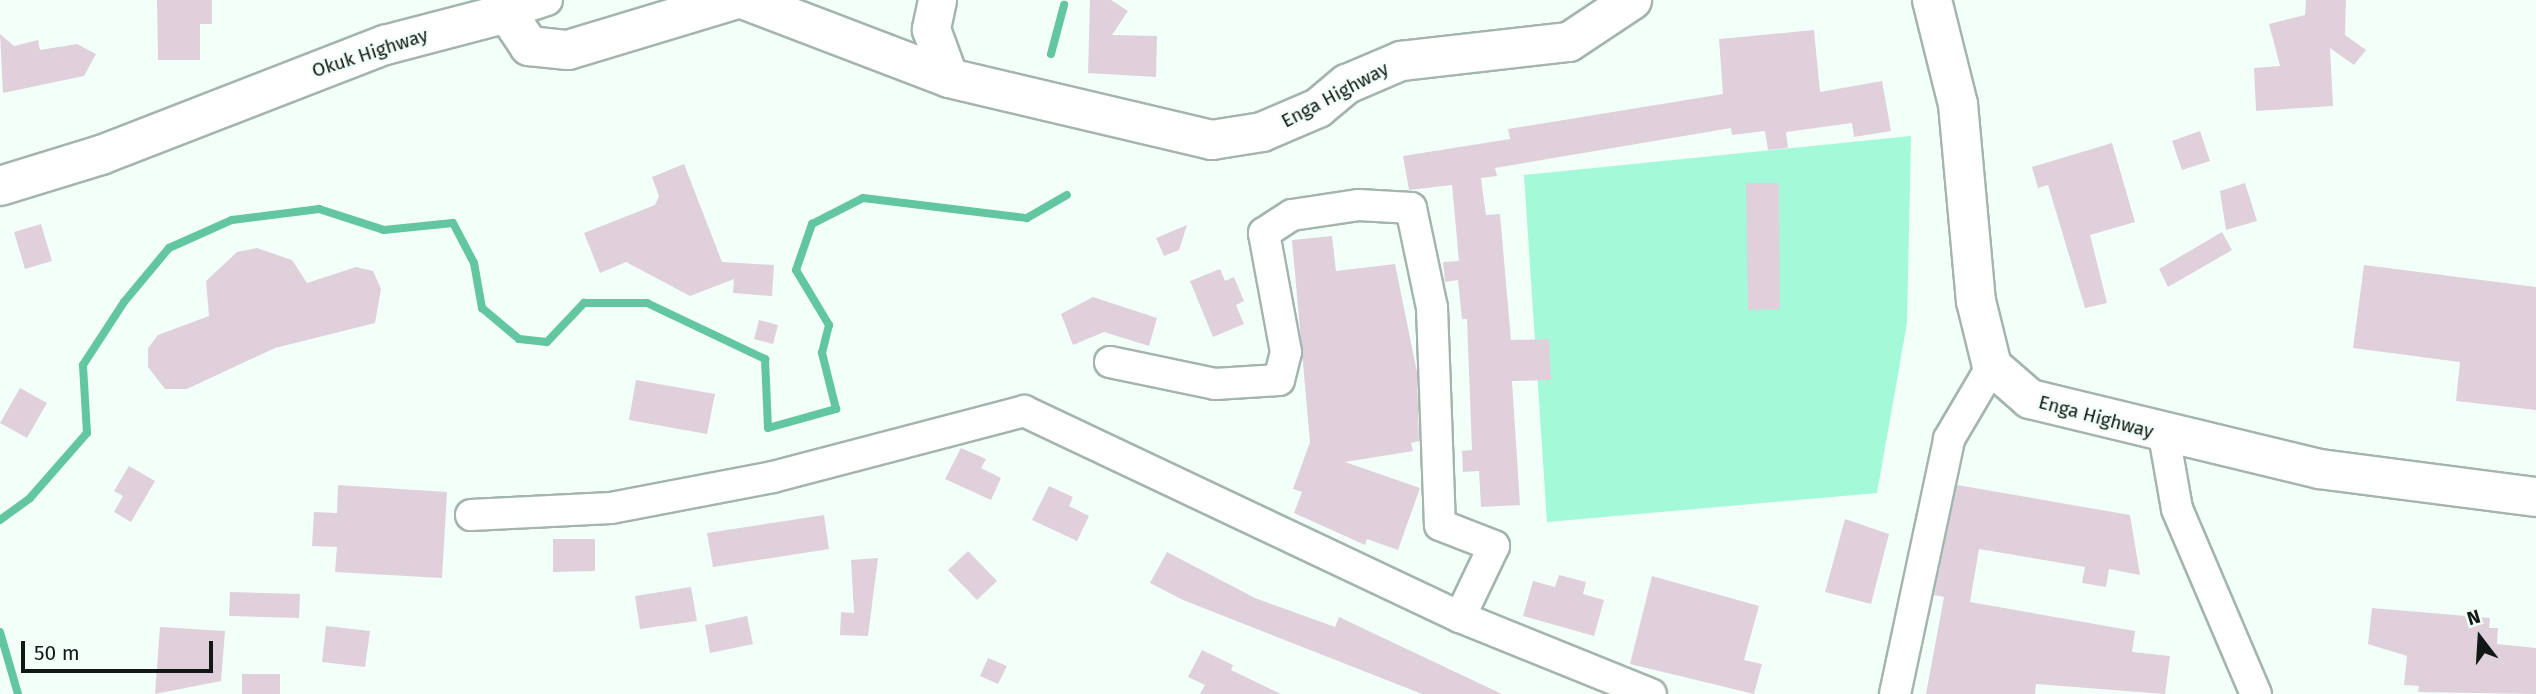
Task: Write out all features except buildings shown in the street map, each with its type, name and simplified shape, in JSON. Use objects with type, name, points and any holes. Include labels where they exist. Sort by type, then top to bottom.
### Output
[{"type":"main road","points":[[507,7],[529,46],[568,50],[734,0]]},
{"type":"main road","points":[[745,0],[949,78]]},
{"type":"main road","name":"Enga Highway","points":[[949,78],[1212,140],[1262,132],[1318,108],[1347,84],[1401,61],[1569,42],[1632,0]]},
{"type":"main road","points":[[1932,0],[1958,104],[1976,301],[1992,366]]},
{"type":"main road","name":"Okuk Highway","points":[[0,186],[101,155],[385,45],[507,7]]},
{"type":"main road","name":"Enga Highway","points":[[1992,366],[2030,399],[2164,435],[2320,469],[2536,497]]},
{"type":"street","points":[[507,7],[547,0]]},
{"type":"street","points":[[937,0],[931,29],[949,78]]},
{"type":"street","points":[[1110,362],[1215,384],[1279,380],[1286,352],[1264,233],[1292,215],[1359,205],[1411,208],[1432,308],[1440,525],[1494,547],[1460,617]]},
{"type":"street","points":[[1895,694],[1949,439],[1992,366]]},
{"type":"street","points":[[471,515],[611,508],[773,477],[1024,411],[1460,617],[1651,694]]},
{"type":"street","points":[[2164,435],[2176,509],[2256,694]]},
{"type":"green space","points":[[1911,136],[1907,323],[1877,493],[1547,522],[1524,175]]},
{"type":"waterway","points":[[1051,54],[1064,5]]},
{"type":"waterway","points":[[0,520],[30,498],[87,433],[83,365],[124,302],[169,248],[232,220],[319,209],[384,230],[453,223],[474,263],[482,308],[519,339],[547,342],[584,303],[647,303],[765,359],[768,428],[836,409],[822,353],[829,325],[796,270],[812,224],[863,198],[1027,218],[1067,195]]},
{"type":"waterway","points":[[0,632],[18,694]]}]
